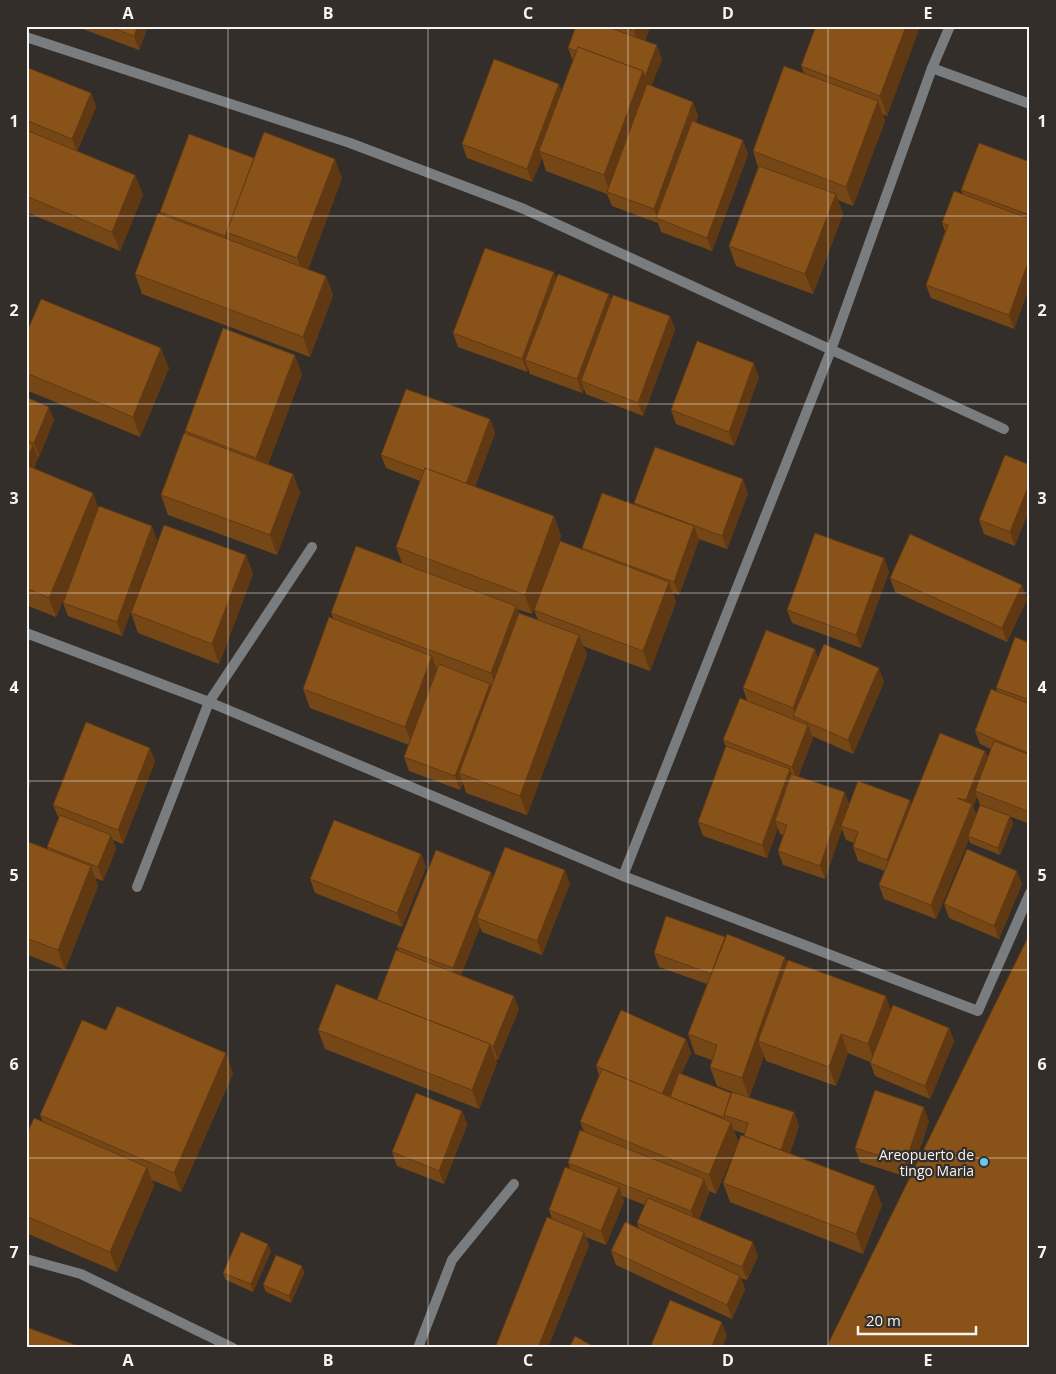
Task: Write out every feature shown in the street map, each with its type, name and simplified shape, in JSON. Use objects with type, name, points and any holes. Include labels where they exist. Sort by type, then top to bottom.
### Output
[{"type":"street","points":[[623,876],[831,350],[932,68],[950,26]]},
{"type":"street","points":[[26,37],[350,143],[524,209],[1004,429]]},
{"type":"street","points":[[932,68],[1030,104]]},
{"type":"street","points":[[137,887],[209,702],[312,547]]},
{"type":"street","points":[[26,633],[209,702],[623,876],[978,1011],[1030,893]]},
{"type":"street","points":[[418,1348],[452,1260],[514,1184]]},
{"type":"street","points":[[26,1258],[81,1274],[233,1348]]},
{"type":"building","points":[[107,26],[138,26],[134,36]]},
{"type":"building","points":[[576,26],[605,26],[657,45],[645,77],[643,71],[578,47],[577,51],[568,48]]},
{"type":"building","points":[[622,26],[636,26],[634,31]]},
{"type":"building","points":[[816,26],[906,26],[880,96],[801,66]]},
{"type":"building","points":[[578,47],[643,71],[604,175],[539,151]]},
{"type":"building","points":[[494,59],[559,84],[527,169],[462,144]]},
{"type":"building","points":[[784,66],[878,101],[846,187],[753,151]]},
{"type":"building","points":[[26,67],[91,93],[72,139],[26,120]]},
{"type":"building","points":[[647,84],[693,102],[654,209],[607,192]]},
{"type":"building","points":[[692,121],[743,140],[707,238],[656,218]]},
{"type":"building","points":[[26,130],[135,175],[112,232],[26,196]]},
{"type":"building","points":[[264,132],[335,159],[297,258],[226,232]]},
{"type":"building","points":[[189,134],[254,158],[225,236],[160,212]]},
{"type":"building","points":[[979,143],[1030,162],[1030,215],[961,190]]},
{"type":"building","points":[[759,166],[836,194],[805,274],[729,246]]},
{"type":"building","points":[[954,191],[1030,219],[1030,257],[1009,315],[926,285],[948,225],[942,223]]},
{"type":"building","points":[[158,213],[326,276],[303,337],[135,274]]},
{"type":"building","points":[[485,248],[554,272],[522,359],[453,333]]},
{"type":"building","points":[[558,274],[609,294],[577,379],[525,360]]},
{"type":"building","points":[[613,295],[670,316],[638,403],[581,381]]},
{"type":"building","points":[[41,299],[161,348],[133,417],[26,373],[26,334]]},
{"type":"building","points":[[223,328],[295,355],[256,458],[185,431]]},
{"type":"building","points":[[697,341],[754,363],[729,432],[671,410]]},
{"type":"building","points":[[406,389],[490,419],[466,484],[425,468],[424,471],[381,455]]},
{"type":"building","points":[[26,397],[49,407],[34,443],[26,440]]},
{"type":"building","points":[[184,433],[293,474],[270,535],[161,495]]},
{"type":"building","points":[[26,442],[33,445],[26,461]]},
{"type":"building","points":[[655,447],[743,479],[722,536],[634,503]]},
{"type":"building","points":[[1005,455],[1030,465],[1030,482],[1010,532],[979,520]]},
{"type":"building","points":[[26,465],[93,493],[49,598],[26,588]]},
{"type":"building","points":[[425,468],[554,516],[525,595],[396,547]]},
{"type":"building","points":[[602,493],[694,526],[674,582],[582,548]]},
{"type":"building","points":[[99,506],[152,526],[117,622],[63,603]]},
{"type":"building","points":[[164,525],[246,555],[212,644],[131,613]]},
{"type":"building","points":[[815,533],[884,558],[856,635],[787,610]]},
{"type":"building","points":[[910,534],[1022,585],[1002,628],[890,578]]},
{"type":"building","points":[[560,541],[669,582],[643,651],[534,610]]},
{"type":"building","points":[[356,546],[516,606],[491,673],[331,613]]},
{"type":"building","points":[[519,613],[579,635],[520,796],[459,773]]},
{"type":"building","points":[[329,617],[432,656],[405,727],[303,689]]},
{"type":"building","points":[[766,630],[815,649],[793,708],[743,688]]},
{"type":"building","points":[[1015,637],[1030,643],[1030,700],[996,688]]},
{"type":"building","points":[[824,644],[879,668],[848,740],[793,716]]},
{"type":"building","points":[[439,664],[490,684],[455,776],[404,757]]},
{"type":"building","points":[[991,689],[1030,704],[1030,754],[975,731]]},
{"type":"building","points":[[740,698],[808,725],[792,767],[723,740]]},
{"type":"building","points":[[86,722],[150,748],[118,830],[53,805]]},
{"type":"building","points":[[940,733],[985,751],[966,800],[957,798],[972,804],[931,905],[879,885]]},
{"type":"building","points":[[994,741],[1030,755],[1030,812],[975,791]]},
{"type":"building","points":[[726,746],[790,769],[762,845],[698,822]]},
{"type":"building","points":[[791,774],[845,792],[820,866],[778,851],[787,825],[775,821]]},
{"type":"building","points":[[858,781],[910,800],[887,860],[853,847],[858,832],[841,826]]},
{"type":"building","points":[[980,805],[1010,816],[998,848],[968,836]]},
{"type":"building","points":[[60,815],[111,835],[98,867],[47,847]]},
{"type":"building","points":[[334,820],[421,854],[397,913],[310,879]]},
{"type":"building","points":[[26,841],[91,866],[58,950],[26,938]]},
{"type":"building","points":[[505,847],[565,870],[537,941],[477,918]]},
{"type":"building","points":[[967,849],[1017,871],[994,926],[944,904]]},
{"type":"building","points":[[436,850],[491,872],[453,968],[397,947]]},
{"type":"building","points":[[666,916],[725,937],[711,974],[654,953]]},
{"type":"building","name":"Areopuerto de tingo Maria","points":[[1030,933],[1030,1348],[826,1348]]},
{"type":"building","points":[[727,934],[785,957],[742,1078],[710,1067],[717,1045],[688,1034]]},
{"type":"building","points":[[396,950],[514,996],[493,1047],[490,1044],[377,1000]]},
{"type":"building","points":[[788,960],[886,996],[868,1044],[841,1034],[829,1067],[758,1041]]},
{"type":"building","points":[[336,984],[490,1044],[472,1090],[318,1030]]},
{"type":"building","points":[[893,1005],[949,1028],[925,1086],[870,1063]]},
{"type":"building","points":[[117,1006],[226,1053],[174,1173],[40,1115],[82,1020],[106,1030]]},
{"type":"building","points":[[621,1010],[686,1039],[662,1094],[596,1066]]},
{"type":"building","points":[[602,1069],[731,1122],[709,1175],[580,1122]]},
{"type":"building","points":[[679,1073],[731,1093],[724,1115],[725,1118],[670,1097]]},
{"type":"building","points":[[875,1090],[924,1107],[905,1164],[855,1148]]},
{"type":"building","points":[[732,1092],[794,1112],[781,1150],[744,1136],[748,1123],[724,1115]]},
{"type":"building","points":[[416,1093],[462,1111],[439,1171],[392,1152]]},
{"type":"building","points":[[34,1118],[147,1167],[110,1252],[26,1216],[26,1136]]},
{"type":"building","points":[[580,1130],[704,1179],[691,1211],[568,1163]]},
{"type":"building","points":[[741,1135],[875,1186],[856,1234],[723,1183]]},
{"type":"building","points":[[565,1167],[619,1187],[601,1231],[549,1210]]},
{"type":"building","points":[[648,1198],[753,1242],[742,1267],[637,1223]]},
{"type":"building","points":[[547,1217],[584,1232],[538,1348],[495,1348]]},
{"type":"building","points":[[625,1222],[740,1276],[727,1305],[611,1251]]},
{"type":"building","points":[[241,1232],[268,1244],[251,1284],[223,1273]]},
{"type":"building","points":[[276,1255],[302,1266],[289,1296],[263,1285]]},
{"type":"building","points":[[670,1300],[722,1322],[711,1348],[650,1348]]},
{"type":"building","points":[[26,1327],[84,1348],[26,1348]]},
{"type":"building","points":[[575,1336],[596,1348],[569,1348]]},
{"type":"place","name":"Areopuerto de tingo Maria","points":[[984,1162]]}]
